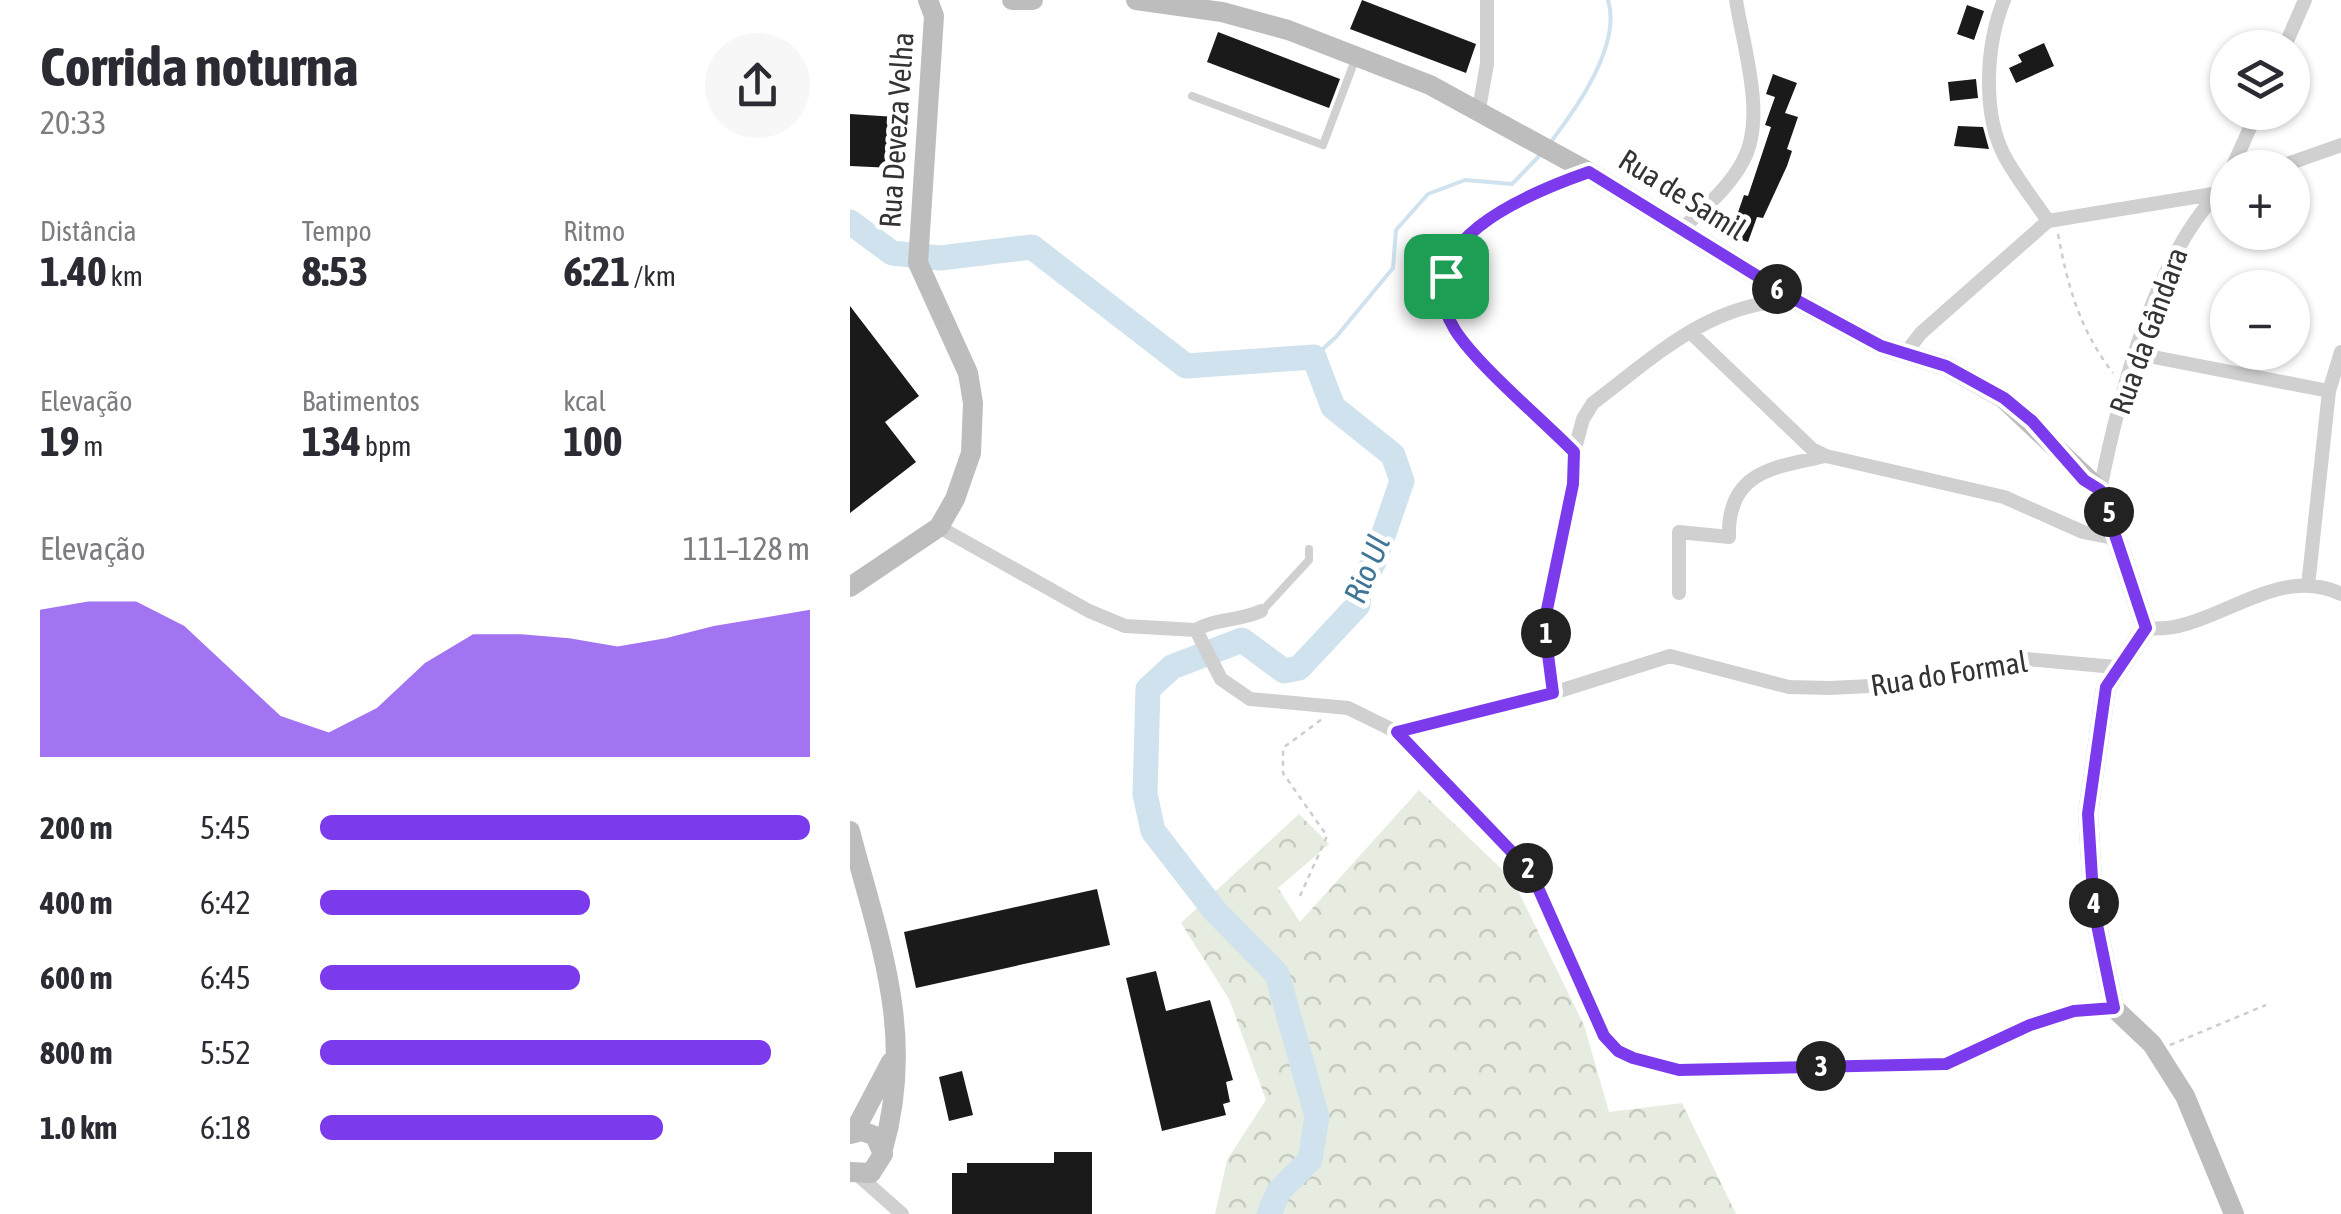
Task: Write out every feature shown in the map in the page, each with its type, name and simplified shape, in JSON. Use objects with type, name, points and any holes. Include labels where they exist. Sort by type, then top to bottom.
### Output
[{"type":"street","points":[[1012,0],[1033,0]]},
{"type":"street","name":"Rua de Samil","points":[[1136,0],[1222,12],[1288,30],[1430,84],[1589,172],[1796,300],[1881,346],[1946,366],[2004,398],[2032,421],[2084,480],[2100,490],[2146,628]]},
{"type":"street","points":[[1479,109],[1487,64],[1487,0]]},
{"type":"street","points":[[1681,230],[1730,182],[1746,158],[1751,109],[1736,0]]},
{"type":"street","points":[[2004,0],[1990,77],[1992,114],[2003,154],[2052,220]]},
{"type":"street","points":[[2292,30],[2304,0]]},
{"type":"street","name":"Rua Deveza Velha","points":[[935,5],[919,256],[968,374],[973,403],[971,454],[955,498],[939,527]]},
{"type":"street","points":[[2310,155],[2341,144]]},
{"type":"street","points":[[1574,452],[1455,330],[1444,299],[1446,276],[1464,237],[1510,204],[1589,172]]},
{"type":"street","points":[[1907,351],[1920,333],[2052,220],[2210,192]]},
{"type":"street","name":"Rua da Gândara","points":[[2100,490],[2124,386],[2180,240],[2210,205]]},
{"type":"street","points":[[1553,693],[1544,624],[1573,484],[1574,452],[1592,403],[1714,315],[1744,305],[1796,300]]},
{"type":"street","points":[[1690,332],[1812,448],[1826,456],[2004,496],[2083,532],[2118,539]]},
{"type":"street","points":[[2308,586],[2329,390],[2341,352]]},
{"type":"street","points":[[2138,354],[2329,390]]},
{"type":"street","points":[[1679,593],[1679,532],[1729,537],[1730,513],[1752,477],[1762,470],[1826,456]]},
{"type":"street","points":[[850,587],[939,527],[1089,610],[1125,626],[1206,648]]},
{"type":"street","points":[[2234,1214],[2201,1128],[2157,1052],[2114,1008],[2087,849],[2106,687],[2115,668],[2146,628],[2182,624],[2274,590],[2308,586],[2341,594]]},
{"type":"street","points":[[1262,612],[1244,619],[1209,622],[1206,648],[1231,689],[1250,699],[1360,712],[1397,732],[1531,872],[1604,1036],[1618,1051],[1633,1058],[1679,1070],[1946,1064],[2030,1025],[2074,1011],[2114,1008]]},
{"type":"street","name":"Rua do Formal","points":[[1397,732],[1553,693],[1670,656],[1789,686],[1830,688],[1912,684],[2026,660],[2115,668]]},
{"type":"street","points":[[850,831],[892,978],[896,1050],[881,1181],[891,1202]]},
{"type":"street","points":[[854,1174],[872,1173],[882,1156],[876,1136],[852,1134],[896,1050]]},
{"type":"street","points":[[854,1174],[902,1214]]},
{"type":"lane","points":[[1192,96],[1323,145],[1356,57]]},
{"type":"lane","points":[[1262,612],[1309,560],[1309,548]]},
{"type":"path","points":[[2052,220],[2077,316],[2091,345],[2124,386]]},
{"type":"path","points":[[1300,896],[1327,836],[1283,773],[1283,748],[1328,709]]},
{"type":"path","points":[[2157,1052],[2193,1032],[2266,1005]]},
{"type":"green space","points":[[1419,790],[1512,879],[1584,1025],[1609,1112],[1682,1103],[1736,1214],[1215,1214],[1227,1160],[1266,1100],[1229,999],[1181,923],[1299,814],[1329,844],[1278,888],[1300,922]]},
{"type":"building","points":[[1362,0],[1476,44],[1466,73],[1350,29]]},
{"type":"building","points":[[1967,5],[1984,11],[1974,40],[1957,34]]},
{"type":"building","points":[[1218,32],[1340,79],[1329,108],[1207,62]]},
{"type":"building","points":[[2044,43],[2054,66],[2016,83],[2009,68],[2022,62],[2018,55]]},
{"type":"building","points":[[1773,74],[1797,83],[1785,113],[1798,117],[1787,149],[1792,151],[1787,166],[1763,218],[1757,217],[1748,242],[1724,234],[1730,218],[1735,221],[1744,195],[1748,196],[1771,127],[1765,125],[1775,97],[1766,94]]},
{"type":"building","points":[[1976,79],[1978,98],[1950,101],[1948,82]]},
{"type":"building","points":[[850,114],[896,117],[893,168],[850,166]]},
{"type":"building","points":[[1958,126],[1983,127],[1989,149],[1954,146]]},
{"type":"building","points":[[850,306],[919,396],[885,422],[916,462],[850,513]]},
{"type":"building","points":[[1097,889],[1110,945],[916,988],[904,932]]},
{"type":"building","points":[[1156,971],[1166,1011],[1210,1000],[1233,1080],[1226,1082],[1230,1102],[1223,1104],[1226,1115],[1162,1131],[1126,978]]},
{"type":"building","points":[[962,1071],[973,1115],[949,1121],[939,1077]]},
{"type":"building","points":[[1054,1152],[1092,1152],[1092,1214],[952,1214],[952,1173],[967,1173],[967,1163],[1054,1163]]},
{"type":"waterway","points":[[1550,143],[1583,95],[1603,56],[1611,18],[1608,0]]},
{"type":"waterway","points":[[1314,357],[1336,337],[1393,268],[1396,230],[1428,194],[1465,180],[1512,184],[1541,154]]},
{"type":"waterway","name":"Rio Ul","points":[[850,222],[892,253],[940,258],[1032,247],[1186,366],[1314,357],[1333,407],[1393,455],[1402,481],[1374,562],[1360,586],[1358,605],[1299,668],[1284,671],[1242,640],[1172,667],[1148,689],[1145,794],[1153,831],[1215,911],[1277,974],[1317,1117],[1310,1160],[1279,1191],[1269,1214]]},
{"type":"route","points":[[1589,172],[1796,300],[1881,346],[1946,366],[2004,398],[2032,421],[2084,480],[2100,490],[2146,628],[2115,668],[2106,687],[2088,814],[2087,849],[2094,910],[2114,1008],[2074,1011],[2030,1025],[1946,1064],[1679,1070],[1633,1058],[1618,1051],[1604,1036],[1531,872],[1504,839],[1397,732],[1553,693],[1544,624],[1573,484],[1574,452],[1455,330],[1444,299],[1446,276],[1464,237],[1484,222],[1510,204],[1589,172]]}]
